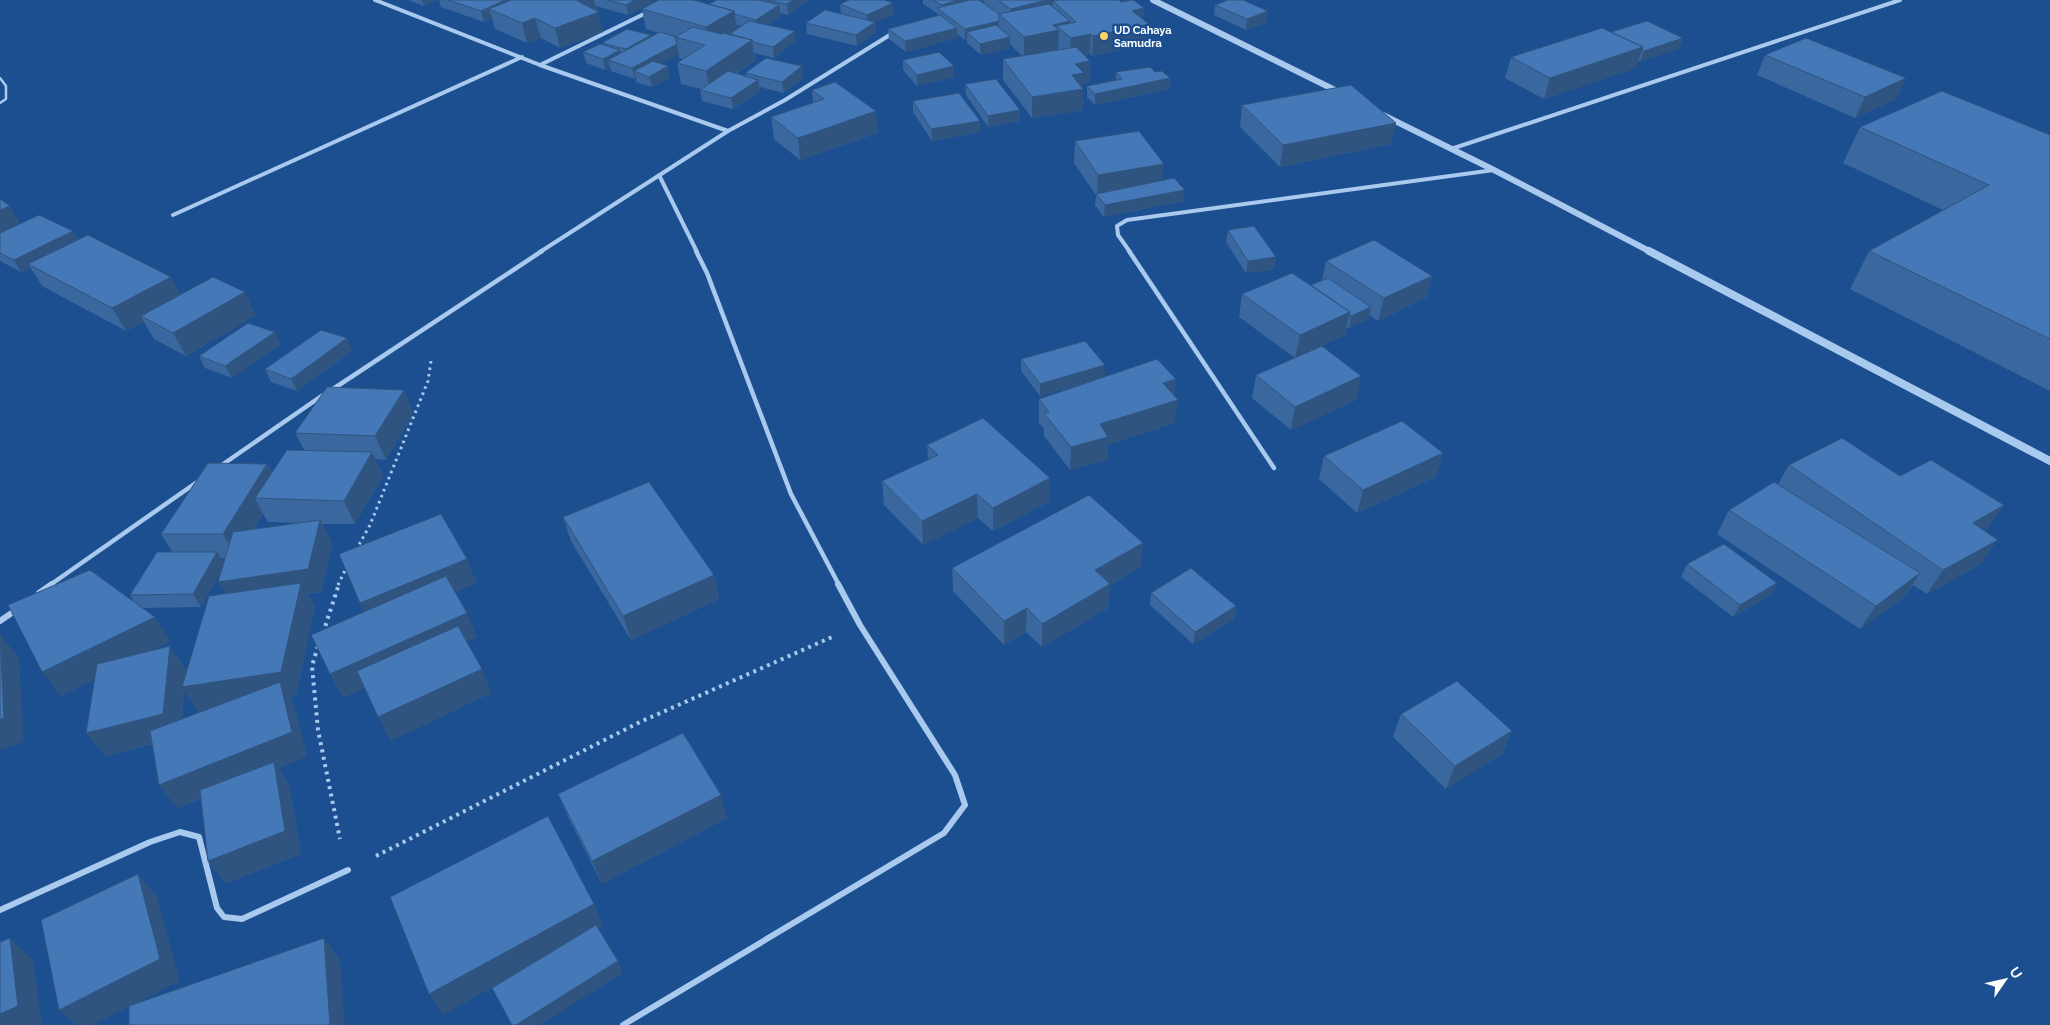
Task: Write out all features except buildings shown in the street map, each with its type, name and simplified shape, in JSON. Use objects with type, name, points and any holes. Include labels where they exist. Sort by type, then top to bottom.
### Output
[{"type":"street","points":[[375,0],[540,65],[728,131]]},
{"type":"street","points":[[1153,0],[1347,97]]},
{"type":"street","points":[[1451,149],[1900,0]]},
{"type":"street","points":[[540,65],[650,11]]},
{"type":"street","points":[[214,470],[437,320],[659,175],[728,131],[785,100],[900,28]]},
{"type":"street","points":[[173,215],[522,57]]},
{"type":"street","points":[[1373,110],[1494,170],[2050,461]]},
{"type":"street","points":[[1274,468],[1118,235],[1117,226],[1127,220],[1206,208],[1494,170]]},
{"type":"street","points":[[623,1025],[944,833],[965,805],[955,775],[860,625],[791,494],[707,273],[659,175]]},
{"type":"street","points":[[38,594],[205,476]]},
{"type":"street","points":[[0,621],[22,605]]},
{"type":"street","points":[[0,910],[150,842],[180,832],[199,837],[217,908],[224,917],[242,919],[348,870]]},
{"type":"lane","points":[[0,78],[6,86],[6,98],[0,103]]},
{"type":"path","points":[[356,551],[370,525],[428,381],[437,320]]},
{"type":"path","points":[[351,559],[341,577],[312,666],[318,730],[336,828],[348,870],[640,722],[860,625]]},
{"type":"place","name":"UD Cahaya Samudra","points":[[1104,36]]}]
